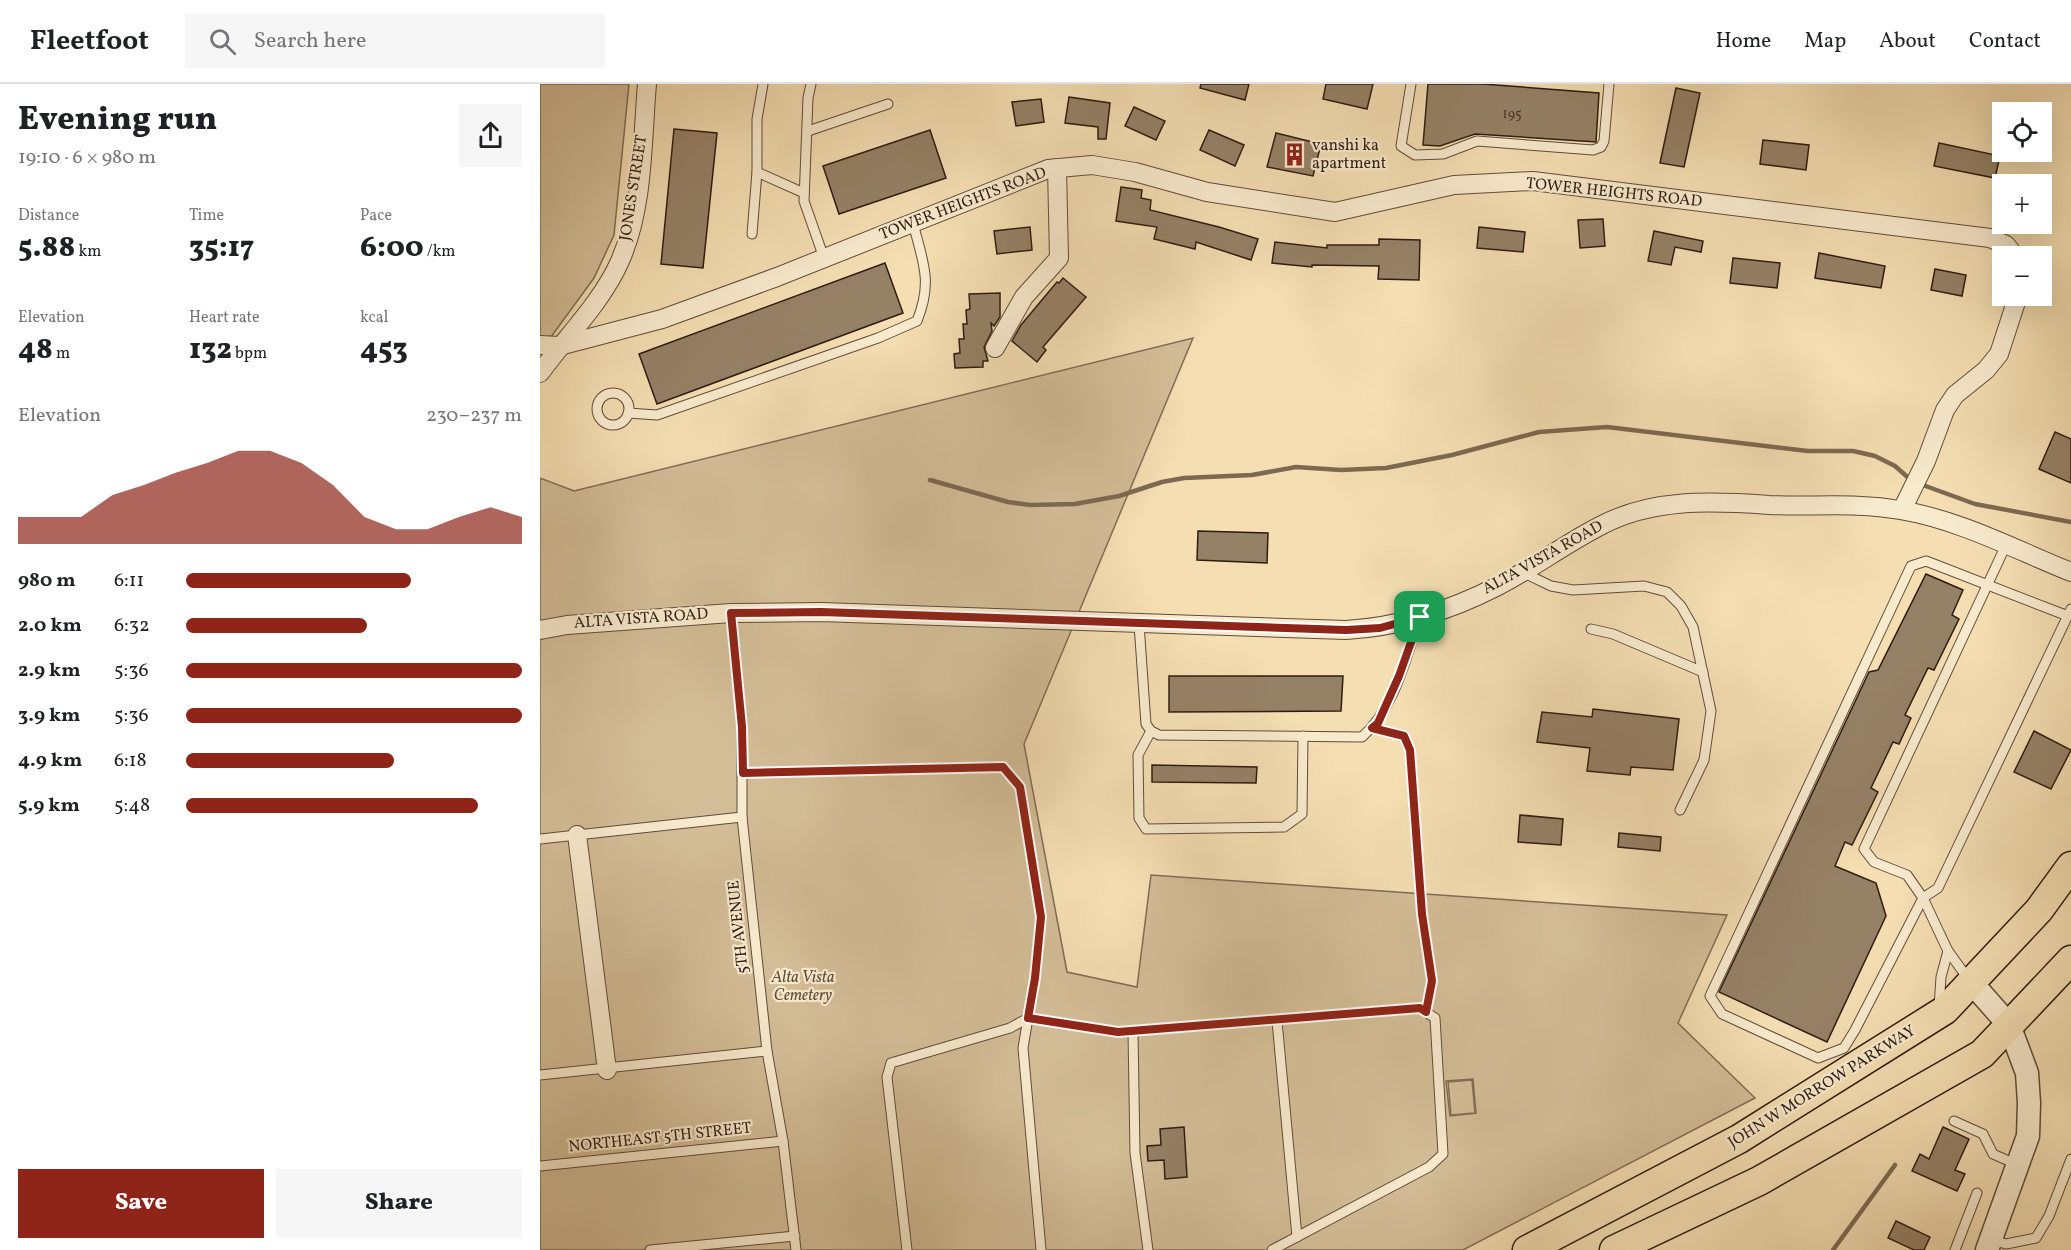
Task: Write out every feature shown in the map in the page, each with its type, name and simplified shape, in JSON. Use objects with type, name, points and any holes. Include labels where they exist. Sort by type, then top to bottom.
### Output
[{"type":"main road","name":"JOHN W MORROW PARKWAY","points":[[1527,1250],[1739,1139],[1938,1014],[2039,910],[2071,866]]},
{"type":"main road","points":[[1614,1250],[1759,1181],[1983,1053],[2071,960]]},
{"type":"street","name":"JONES STREET","points":[[540,373],[600,294],[620,262],[631,230],[647,84]]},
{"type":"street","name":"TOWER HEIGHTS ROAD","points":[[540,345],[559,346],[662,319],[824,258],[1048,169],[1092,165],[1135,172],[1207,192],[1335,212],[1454,185],[1533,181],[1990,238],[2007,246]]},
{"type":"street","points":[[995,348],[1024,297],[1059,258],[1057,168]]},
{"type":"street","points":[[1902,510],[1926,461],[1944,410],[1955,395],[1986,370],[1999,354],[2015,306]]},
{"type":"street","name":"ALTA VISTA ROAD","points":[[540,630],[567,625],[731,613],[821,612],[1346,630],[1380,628],[1420,617],[1497,586],[1602,525],[1656,507],[1700,501],[1776,505],[1852,504],[1902,510],[1957,525],[2071,572]]},
{"type":"street","points":[[577,836],[607,1070]]},
{"type":"street","points":[[1971,982],[2009,1025],[2027,1073],[2028,1136],[1989,1245]]},
{"type":"lane","points":[[752,234],[757,172],[757,119],[763,84]]},
{"type":"lane","points":[[811,84],[808,98],[804,201],[824,258]]},
{"type":"lane","points":[[1411,84],[1401,146],[1414,155],[1443,154],[1477,141],[1593,150],[1601,147],[1604,141],[1609,84]]},
{"type":"lane","points":[[808,131],[888,104]]},
{"type":"lane","points":[[757,172],[804,193]]},
{"type":"lane","points":[[628,413],[657,415],[878,338],[917,321],[924,303],[928,282],[913,223]]},
{"type":"lane","points":[[1971,982],[1948,951],[1923,898],[1906,875],[1874,862],[1864,849],[2006,545]]},
{"type":"lane","points":[[1926,561],[2069,613],[1938,888],[1923,898],[1844,1048],[1818,1058],[1722,1014],[1710,996],[1911,566],[1926,561]]},
{"type":"lane","points":[[1522,572],[1551,586],[1573,590],[1644,586],[1667,592],[1681,606],[1693,627],[1711,711],[1704,760],[1680,810]]},
{"type":"lane","name":"5TH AVENUE","points":[[731,613],[742,727],[742,817],[767,1051],[783,1141],[796,1250]]},
{"type":"lane","points":[[1139,624],[1146,724],[1151,731],[1159,735],[1362,737],[1378,723],[1399,676],[1420,617]]},
{"type":"lane","points":[[1591,629],[1613,634],[1703,672]]},
{"type":"lane","points":[[1372,728],[1404,736],[1410,750],[1422,914],[1432,981],[1426,1012]]},
{"type":"lane","points":[[1151,731],[1138,755],[1139,818],[1146,829],[1284,827],[1302,814],[1303,736]]},
{"type":"lane","points":[[743,773],[1003,767],[1020,787],[1041,917],[1035,978],[1023,1048],[1041,1250]]},
{"type":"lane","points":[[540,840],[742,817]]},
{"type":"lane","points":[[1938,1014],[1941,977],[1948,951]]},
{"type":"lane","points":[[907,1250],[887,1077],[891,1063],[1010,1028],[1028,1018],[1118,1032],[1132,1032],[1420,1008],[1434,1018],[1443,1154],[1429,1167],[1272,1250]]},
{"type":"lane","points":[[1277,1021],[1297,1237]]},
{"type":"lane","points":[[1132,1032],[1135,1153],[1148,1250]]},
{"type":"lane","points":[[540,1075],[607,1070],[767,1051]]},
{"type":"lane","points":[[1954,1121],[1983,1134],[1993,1154],[2018,1165]]},
{"type":"lane","name":"NORTHEAST 5TH STREET","points":[[540,1166],[783,1141]]},
{"type":"lane","points":[[1989,1245],[2036,1238],[2049,1216],[2071,1159]]},
{"type":"lane","points":[[1955,1250],[1977,1192]]},
{"type":"lane","points":[[650,1250],[795,1236]]},
{"type":"green space","points":[[540,84],[629,84],[614,235],[594,278],[540,352]]},
{"type":"green space","name":"Alta Vista Cemetery","points":[[1193,338],[1024,744],[1067,972],[1137,987],[1151,875],[1727,915],[1678,1023],[1755,1098],[1463,1250],[540,1250],[540,478],[574,491]],"holes":[[[1473,1079],[1476,1113],[1450,1116],[1446,1081]]]},
{"type":"green space","points":[[1472,1080],[1475,1113],[1451,1115],[1448,1082]]},
{"type":"building","points":[[1201,84],[1249,84],[1245,100],[1200,88]]},
{"type":"building","points":[[1326,84],[1373,84],[1367,109],[1323,99]]},
{"type":"building","points":[[1428,84],[1483,84],[1599,93],[1596,142],[1475,134],[1440,146],[1423,145]]},
{"type":"building","points":[[1676,88],[1700,93],[1684,167],[1660,163]]},
{"type":"building","points":[[1069,97],[1110,103],[1106,139],[1098,139],[1098,127],[1065,123]]},
{"type":"building","points":[[1041,99],[1044,122],[1016,126],[1012,102]]},
{"type":"building","points":[[1134,107],[1165,121],[1156,140],[1125,126]]},
{"type":"building","points":[[674,129],[717,133],[703,268],[661,264]]},
{"type":"building","points":[[930,130],[946,178],[839,214],[823,166]]},
{"type":"building","points":[[1209,130],[1244,145],[1235,166],[1200,150]]},
{"type":"building","name":"vanshi ka apartment","points":[[1276,133],[1321,144],[1313,176],[1267,167]]},
{"type":"building","points":[[1763,140],[1809,145],[1806,170],[1760,164]]},
{"type":"building","points":[[1939,143],[1992,154],[1992,162],[1999,162],[1996,174],[1992,174],[1992,177],[1934,166]]},
{"type":"building","points":[[1121,187],[1142,190],[1141,198],[1151,200],[1150,210],[1258,239],[1251,260],[1196,242],[1195,249],[1154,239],[1157,227],[1116,221]]},
{"type":"building","points":[[1603,219],[1605,246],[1580,248],[1578,220]]},
{"type":"building","points":[[1030,227],[1032,250],[997,254],[994,231]]},
{"type":"building","points":[[1479,227],[1525,232],[1523,252],[1477,248]]},
{"type":"building","points":[[1654,231],[1703,241],[1701,252],[1675,247],[1671,265],[1648,261]]},
{"type":"building","points":[[1379,239],[1420,240],[1419,280],[1378,279],[1379,266],[1312,265],[1312,267],[1272,263],[1275,242],[1327,248],[1327,245],[1379,245]]},
{"type":"building","points":[[1819,253],[1885,266],[1881,288],[1815,278]]},
{"type":"building","points":[[1733,258],[1780,263],[1777,288],[1730,283]]},
{"type":"building","points":[[885,263],[903,313],[657,404],[639,354]]},
{"type":"building","points":[[1935,269],[1966,275],[1962,296],[1931,290]]},
{"type":"building","points":[[1063,278],[1086,297],[1043,347],[1046,350],[1037,362],[1012,341],[1021,325],[1057,282],[1059,283]]},
{"type":"building","points":[[1000,293],[1000,317],[994,326],[991,323],[992,331],[984,347],[988,361],[983,361],[983,367],[955,368],[954,354],[960,353],[959,339],[964,339],[963,324],[967,324],[966,310],[970,309],[969,294]]},
{"type":"building","points":[[2055,432],[2071,439],[2071,483],[2039,469]]},
{"type":"building","points":[[1198,531],[1268,533],[1267,563],[1197,560]]},
{"type":"building","points":[[1926,574],[1963,590],[1952,615],[1959,619],[1934,670],[1928,668],[1905,715],[1911,718],[1899,744],[1893,742],[1871,788],[1878,792],[1852,845],[1845,842],[1835,866],[1876,883],[1886,916],[1827,1042],[1719,992],[1869,672],[1878,670]]},
{"type":"building","points":[[1169,676],[1343,676],[1341,711],[1169,712]]},
{"type":"building","points":[[1593,709],[1679,719],[1673,770],[1631,767],[1630,775],[1587,771],[1590,748],[1537,742],[1542,712],[1592,717]]},
{"type":"building","points":[[2034,731],[2071,750],[2051,789],[2014,772]]},
{"type":"building","points":[[1152,765],[1257,767],[1256,783],[1152,782]]},
{"type":"building","points":[[1520,815],[1563,819],[1561,845],[1518,842]]},
{"type":"building","points":[[1619,833],[1661,837],[1660,851],[1618,847]]},
{"type":"building","points":[[1184,1127],[1187,1177],[1165,1179],[1164,1160],[1148,1161],[1147,1146],[1161,1145],[1160,1129]]},
{"type":"building","points":[[1943,1127],[1969,1139],[1955,1170],[1965,1174],[1957,1191],[1912,1171],[1920,1154],[1929,1159]]},
{"type":"building","points":[[1896,1221],[1930,1237],[1924,1250],[1914,1250],[1888,1238]]},
{"type":"waterway","points":[[930,480],[1008,502],[1030,505],[1075,504],[1119,496],[1162,482],[1184,478],[1252,475],[1296,467],[1341,470],[1386,468],[1452,455],[1539,432],[1607,427],[1808,451],[1853,451],[1875,456],[1895,466],[1912,481]]},
{"type":"waterway","points":[[1920,484],[1975,504],[2071,522]]},
{"type":"waterway","points":[[1833,1250],[1895,1165]]},
{"type":"place","name":"vanshi ka apartment","points":[[1294,155]]},
{"type":"route","points":[[821,612],[1346,630],[1380,628],[1420,617],[1399,676],[1378,723],[1372,728],[1404,736],[1410,750],[1422,914],[1432,981],[1426,1012],[1420,1008],[1195,1028],[1118,1032],[1028,1018],[1035,978],[1041,917],[1020,787],[1003,767],[743,773],[742,727],[731,613],[821,612]]}]
